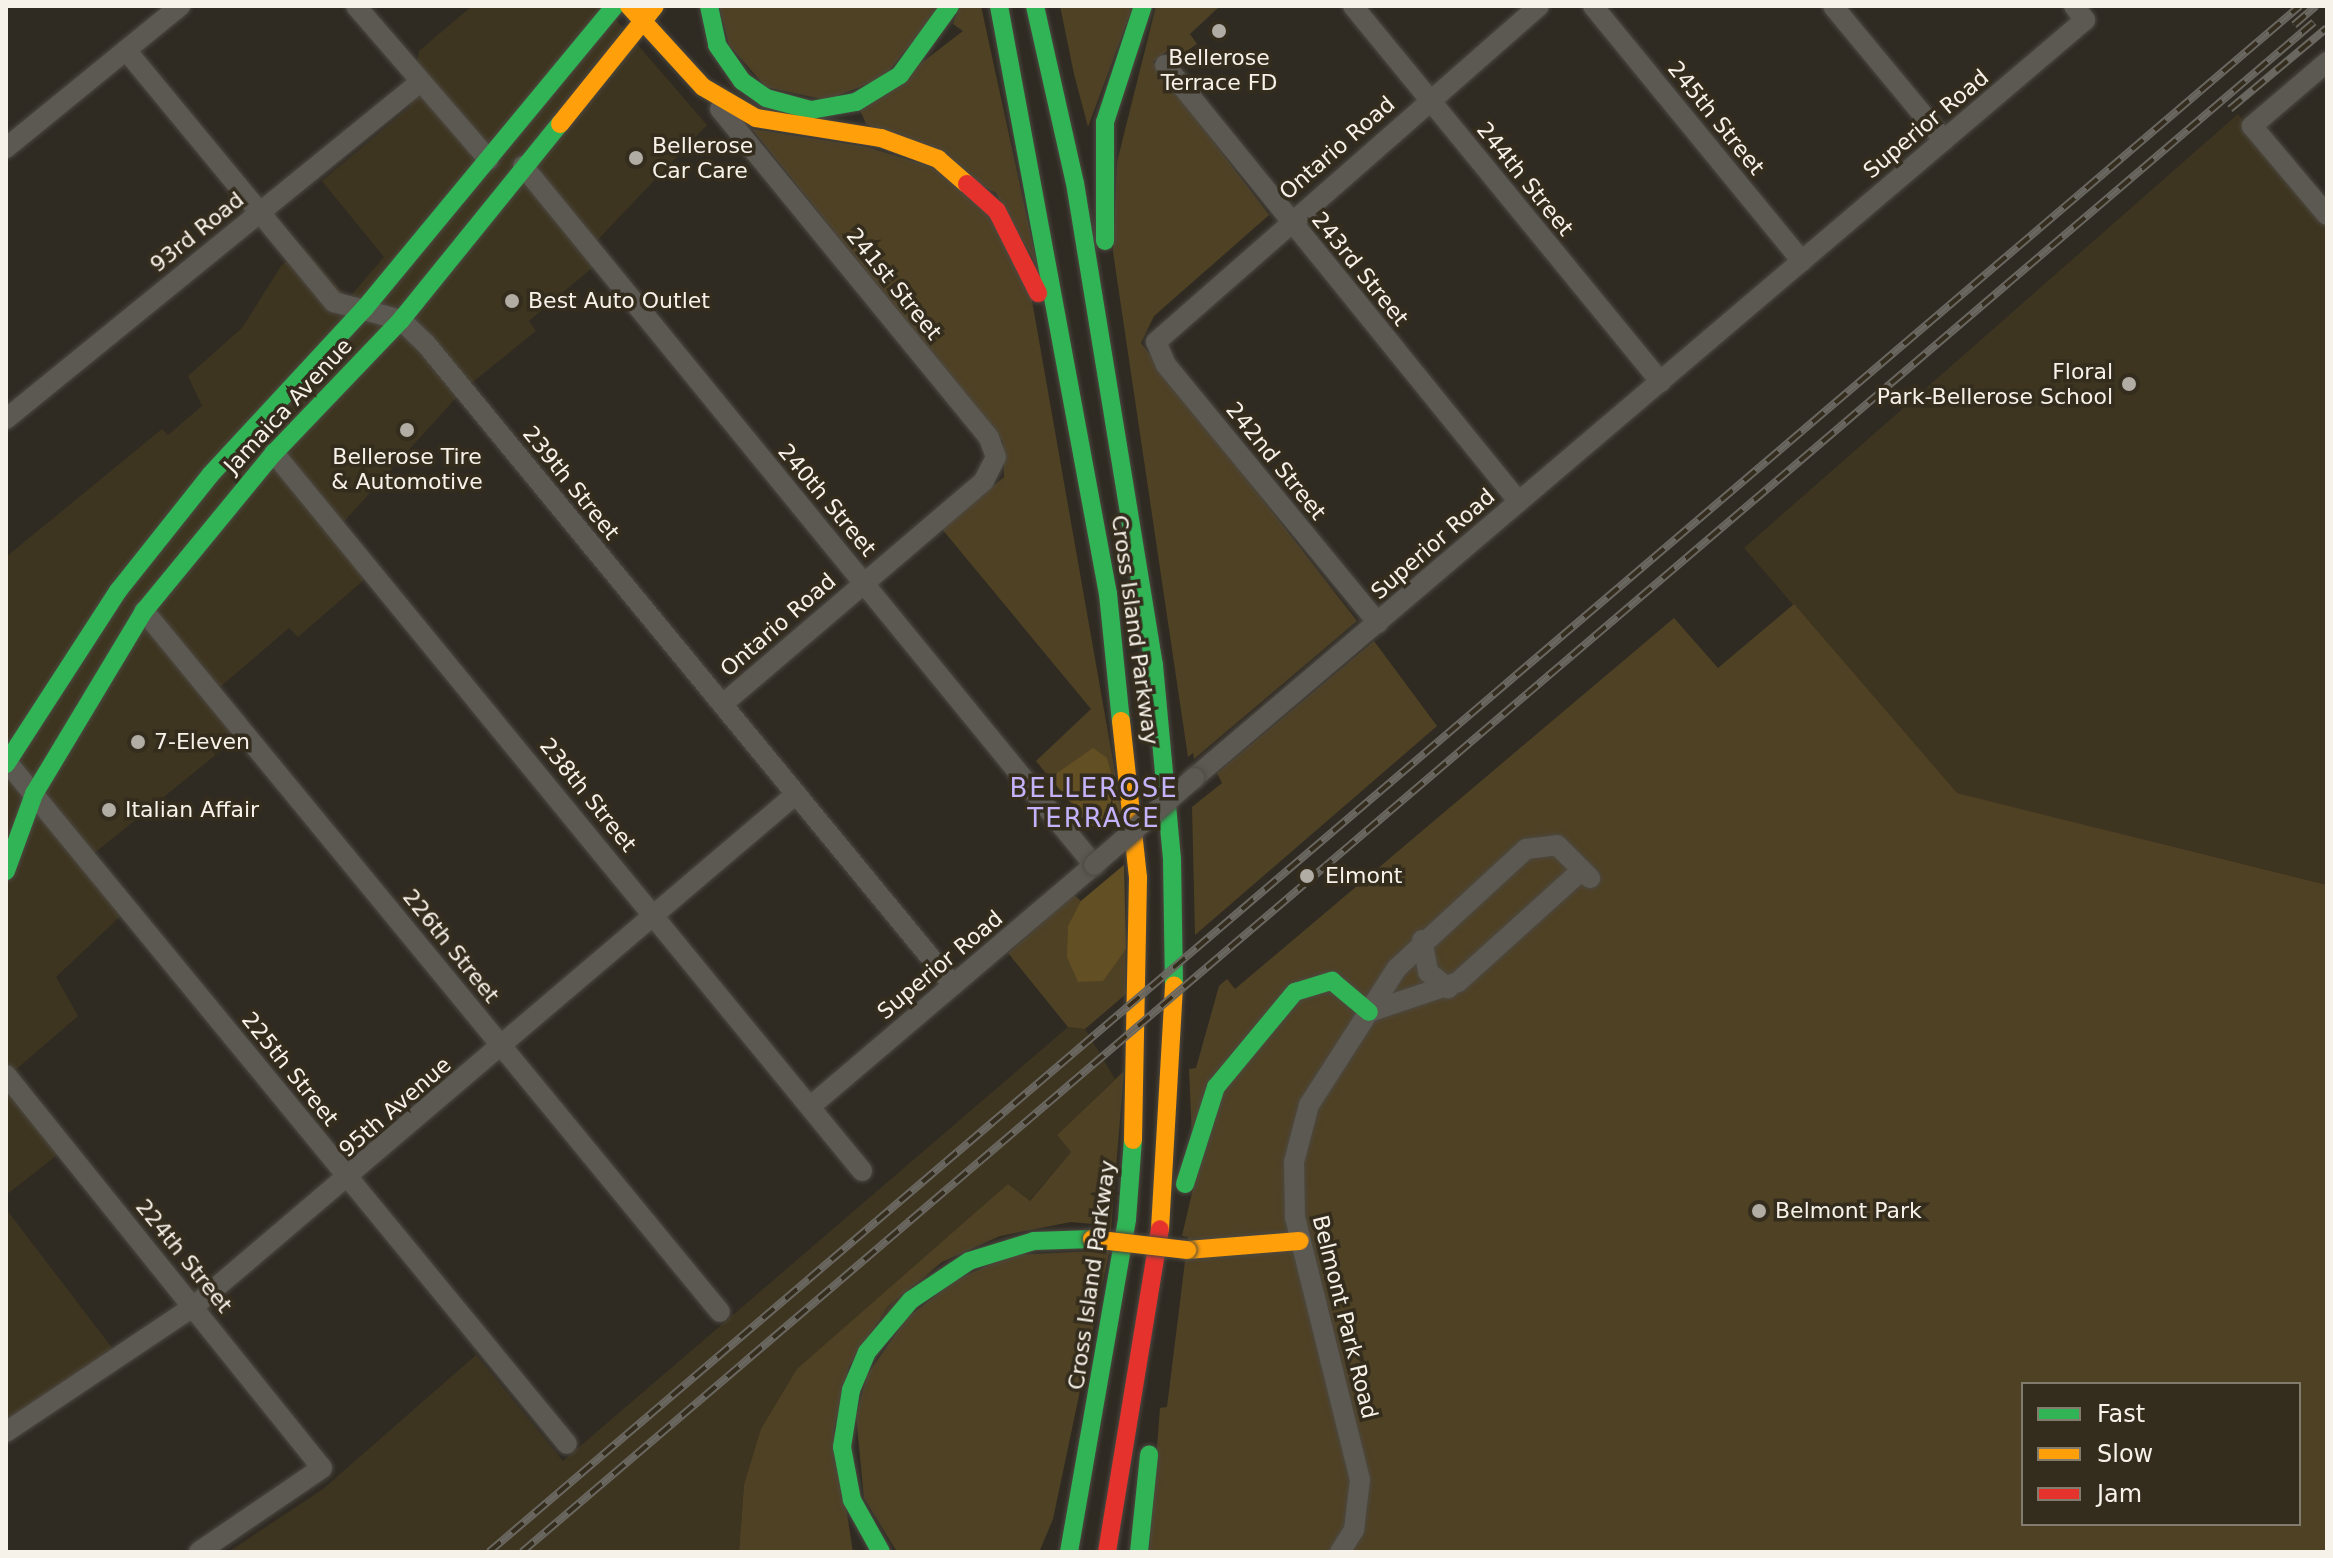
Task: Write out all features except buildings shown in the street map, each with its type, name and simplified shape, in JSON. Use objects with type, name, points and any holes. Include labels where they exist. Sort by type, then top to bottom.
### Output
[{"type":"main road","name":"Jamaica Avenue","points":[[7,763],[118,591],[259,418],[364,309],[615,6]]},
{"type":"main road","name":"241st Street","points":[[629,6],[650,13],[703,87]]},
{"type":"main road","points":[[709,6],[717,45],[742,81],[766,98],[811,110],[856,102],[900,75],[950,6]]},
{"type":"main road","name":"Cross Island Parkway","points":[[999,6],[1087,467],[1128,750],[1140,980],[1121,1272],[1069,1552]]},
{"type":"main road","name":"Cross Island Parkway","points":[[1035,6],[1113,408],[1154,665],[1172,859],[1174,1064],[1151,1309],[1107,1552]]},
{"type":"main road","points":[[1113,408],[1103,147],[1112,89],[1143,6]]},
{"type":"main road","name":"Jamaica Avenue","points":[[6,871],[34,794],[144,611],[274,453],[401,320],[650,13]]},
{"type":"main road","points":[[703,87],[777,124],[900,143],[938,159],[984,196],[1029,266],[1087,467]]},
{"type":"main road","points":[[1158,1232],[1184,1189],[1216,1087],[1264,1023],[1295,992],[1323,979],[1369,1012]]},
{"type":"main road","points":[[881,1552],[852,1500],[842,1447],[851,1390],[867,1352],[911,1300],[969,1261],[1034,1241],[1092,1239],[1187,1250],[1300,1241]]},
{"type":"main road","points":[[1151,1309],[1159,1381]]},
{"type":"main road","points":[[1139,1552],[1153,1428]]},
{"type":"main road","points":[[1047,1552],[1090,1446]]},
{"type":"street","points":[[6,148],[180,6]]},
{"type":"street","points":[[356,6],[419,83],[489,160]]},
{"type":"street","name":"244th Street","points":[[1353,6],[1661,382]]},
{"type":"street","name":"Ontario Road","points":[[1167,326],[1539,6]]},
{"type":"street","name":"245th Street","points":[[1593,6],[1802,261]]},
{"type":"street","points":[[1833,6],[1944,140]]},
{"type":"street","name":"Superior Road","points":[[811,1106],[1944,140],[2080,13]]},
{"type":"street","points":[[126,50],[334,302],[401,320]]},
{"type":"street","points":[[2327,62],[2252,126],[2327,215]]},
{"type":"street","name":"243rd Street","points":[[1165,65],[1519,502]]},
{"type":"street","name":"93rd Road","points":[[6,419],[419,83]]},
{"type":"street","name":"241st Street","points":[[703,87],[989,438],[996,457],[984,481],[864,583]]},
{"type":"street","name":"240th Street","points":[[523,166],[1094,865]]},
{"type":"street","name":"239th Street","points":[[401,320],[723,704],[953,985]]},
{"type":"street","name":"242nd Street","points":[[1167,326],[1156,348],[1166,365],[1378,623]]},
{"type":"street","name":"238th Street","points":[[274,453],[656,915],[862,1171]]},
{"type":"street","name":"Ontario Road","points":[[723,704],[864,583]]},
{"type":"street","name":"226th Street","points":[[144,611],[720,1312]]},
{"type":"street","name":"225th Street","points":[[7,763],[567,1444]]},
{"type":"street","name":"95th Avenue","points":[[6,1432],[193,1307],[349,1178],[796,794]]},
{"type":"street","name":"Belmont Park Road","points":[[1340,1552],[1354,1530],[1360,1480],[1300,1241],[1292,1180],[1302,1125],[1326,1073],[1369,1012],[1422,940],[1533,845],[1557,845],[1586,874],[1448,988],[1369,1012]]},
{"type":"street","points":[[1422,940],[1428,972],[1448,988]]},
{"type":"street","name":"224th Street","points":[[6,1075],[322,1468],[199,1552]]},
{"type":"shaded area","points":[[472,6],[604,6],[707,125],[589,249],[599,262],[529,321],[536,331],[464,389],[339,527],[374,571],[298,637],[289,628],[213,693],[244,732],[87,859],[128,909],[56,977],[78,1016],[13,1072],[66,1148],[6,1195],[6,557],[162,429],[168,435],[202,406],[188,376],[242,328],[281,266],[303,247],[348,299],[384,257],[322,181],[410,107],[419,51]]},
{"type":"shaded area","points":[[719,6],[942,6],[883,78],[826,100],[766,87],[729,45]]},
{"type":"shaded area","points":[[959,6],[981,6],[1038,268],[996,193],[866,124],[860,110],[963,31],[953,24]]},
{"type":"shaded area","points":[[1060,6],[1133,6],[1088,127],[1074,74]]},
{"type":"shaded area","points":[[1156,6],[1220,6],[1190,34],[1197,44],[1181,55],[1174,46],[1153,62],[1269,215],[1154,316],[1141,343],[1357,621],[1194,759],[1193,753],[1188,757],[1113,252],[1117,162]]},
{"type":"shaded area","name":"Floral Park-Bellerose School","points":[[2238,114],[2327,220],[2327,885],[1956,793],[1744,548]]},
{"type":"shaded area","points":[[752,129],[867,147],[935,168],[995,217],[1028,278],[1122,812],[1104,825],[1084,820],[1036,761],[1091,709],[942,529],[1004,477],[1003,442]]},
{"type":"shaded area","name":"Belmont Park","points":[[1794,604],[1957,793],[2327,885],[2327,1552],[1149,1552],[1160,1408],[1167,1407],[1188,1237],[1182,1236],[1194,1184],[1189,1069],[1196,1068],[1219,986],[1227,979],[1235,989],[1674,618],[1718,668]]},
{"type":"shaded area","points":[[1374,641],[1437,726],[1195,935],[1192,807],[1222,783],[1217,773]]},
{"type":"shaded area","points":[[1093,748],[1107,758],[1122,812],[1093,826],[1050,778]]},
{"type":"shaded area","points":[[1124,865],[1126,994],[1085,1029],[1068,1027],[1008,953],[1074,895],[1081,901]]},
{"type":"shaded area","points":[[1124,865],[1126,949],[1103,981],[1078,982],[1067,957],[1068,926],[1081,901]]},
{"type":"shaded area","points":[[1068,1027],[1085,1029],[1115,1079],[1057,1135],[1071,1152],[1029,1201],[1008,1184],[744,1485],[739,1552],[228,1552],[323,1489],[476,1355],[563,1461]]},
{"type":"shaded area","points":[[1124,1071],[1109,1253],[1053,1519],[1040,1550],[897,1552],[864,1498],[856,1416],[867,1375],[907,1318],[956,1280],[1011,1255],[1099,1251],[1103,1225],[1071,1222],[1000,1236],[942,1262],[888,1306],[849,1366],[834,1430],[853,1552],[739,1552],[744,1485],[761,1429],[797,1369],[1008,1184],[1030,1201],[1071,1152],[1057,1135]]},
{"type":"shaded area","points":[[6,1209],[119,1357],[6,1432]]},
{"type":"railway","points":[[489,1552],[2300,6]]},
{"type":"railway","points":[[2294,25],[2316,6]]},
{"type":"railway","points":[[522,1552],[2314,22]]},
{"type":"railway","points":[[2230,109],[2327,28]]},
{"type":"traffic: fast","points":[[6,764],[118,591],[211,474],[364,309],[615,6]]},
{"type":"traffic: fast","points":[[709,6],[717,45],[742,81],[766,98],[811,110],[856,102],[900,75],[950,6]]},
{"type":"traffic: fast","points":[[999,6],[1108,594],[1121,721]]},
{"type":"traffic: fast","points":[[1035,6],[1075,183],[1154,665],[1172,859],[1174,985]]},
{"type":"traffic: fast","points":[[1105,241],[1105,122],[1143,6]]},
{"type":"traffic: fast","points":[[6,871],[34,794],[144,611],[274,453],[401,320],[560,124]]},
{"type":"traffic: fast","points":[[1185,1184],[1216,1087],[1295,992],[1332,981],[1369,1012]]},
{"type":"traffic: fast","points":[[1069,1552],[1127,1219],[1133,1140]]},
{"type":"traffic: fast","points":[[881,1552],[852,1500],[842,1447],[851,1390],[867,1352],[911,1300],[969,1261],[1034,1241],[1092,1239]]},
{"type":"traffic: fast","points":[[1139,1552],[1149,1455]]},
{"type":"traffic: slow","points":[[629,6],[703,87]]},
{"type":"traffic: slow","points":[[560,124],[655,6]]},
{"type":"traffic: slow","points":[[703,87],[756,118],[881,138],[938,159],[967,184]]},
{"type":"traffic: slow","points":[[1121,721],[1138,878],[1133,1140]]},
{"type":"traffic: slow","points":[[1160,1229],[1174,985]]},
{"type":"traffic: slow","points":[[1092,1239],[1187,1250]]},
{"type":"traffic: slow","points":[[1187,1250],[1300,1241]]},
{"type":"traffic: jam","points":[[967,184],[997,211],[1038,293]]},
{"type":"traffic: jam","points":[[1107,1552],[1160,1229]]},
{"type":"place","name":"Bellerose Terrace FD","points":[[1219,31]]},
{"type":"place","name":"Bellerose Car Care","points":[[636,158]]},
{"type":"place","name":"Best Auto Outlet","points":[[512,301]]},
{"type":"place","name":"Floral Park-Bellerose School","points":[[2129,384]]},
{"type":"place","name":"Bellerose Tire & Automotive","points":[[407,430]]},
{"type":"place","name":"7-Eleven","points":[[138,742]]},
{"type":"place","name":"Italian Affair","points":[[109,810]]},
{"type":"place","name":"Elmont","points":[[1307,876]]},
{"type":"place","name":"Belmont Park","points":[[1759,1211]]},
{"type":"district","name":"BELLEROSE TERRACE","points":[[1094,804]]}]
